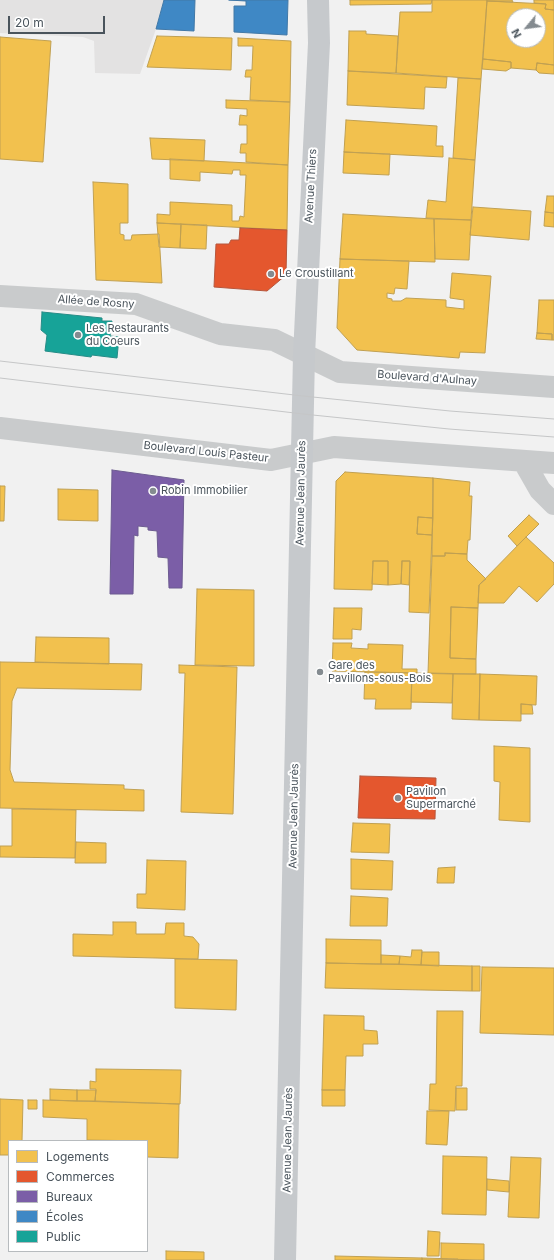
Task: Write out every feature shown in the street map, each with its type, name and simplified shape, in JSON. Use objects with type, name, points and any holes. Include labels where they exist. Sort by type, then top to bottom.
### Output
[{"type":"main road","name":"Avenue Thiers","points":[[304,364],[319,43],[318,0]]},
{"type":"main road","name":"Avenue Jean Jaurès","points":[[285,1260],[304,364]]},
{"type":"street","name":"Allée de Rosny","points":[[0,296],[136,304],[220,334],[274,340],[304,364]]},
{"type":"street","name":"Boulevard d'Aulnay","points":[[304,364],[340,372],[554,387]]},
{"type":"street","name":"Boulevard Louis Pasteur","points":[[0,428],[271,460],[334,447],[554,464]]},
{"type":"street","points":[[524,462],[540,490],[554,504]]},
{"type":"shaded area","points":[[0,0],[164,0],[156,29],[140,74],[95,73],[94,41],[83,37],[0,33]]},
{"type":"building: Logements","points":[[350,0],[432,0],[431,4],[350,5]]},
{"type":"building: Logements","points":[[432,0],[487,0],[481,79],[396,73],[400,12],[432,12]]},
{"type":"building: Logements","points":[[512,0],[513,2],[487,1]]},
{"type":"building: Logements","points":[[534,0],[554,0],[554,10],[546,9],[546,4],[534,3]]},
{"type":"building: Logements","points":[[487,1],[546,4],[545,8],[506,8],[506,48],[546,48],[546,9],[554,10],[554,65],[537,63],[536,70],[511,68],[511,62],[483,59]]},
{"type":"building: Logements","points":[[349,31],[366,31],[366,34],[398,36],[396,73],[348,71]]},
{"type":"building: Logements","points":[[157,36],[232,38],[231,70],[147,67]]},
{"type":"building: Logements","points":[[0,37],[51,41],[43,162],[0,159]]},
{"type":"building: Logements","points":[[238,38],[291,41],[290,102],[250,100],[251,77],[245,77],[246,70],[252,70],[253,46],[238,46]]},
{"type":"building: Logements","points":[[483,59],[511,62],[511,68],[506,71],[482,69]]},
{"type":"building: Logements","points":[[537,63],[554,65],[554,74],[539,73],[536,70]]},
{"type":"building: Logements","points":[[348,71],[447,77],[446,88],[425,87],[424,109],[347,105]]},
{"type":"building: Logements","points":[[458,78],[481,79],[475,160],[453,158]]},
{"type":"building: Logements","points":[[226,100],[290,102],[288,165],[246,162],[246,153],[240,153],[241,144],[247,144],[247,125],[239,125],[240,115],[247,116],[247,109],[226,108]]},
{"type":"building: Logements","points":[[346,120],[437,126],[436,146],[443,146],[443,157],[344,152]]},
{"type":"building: Logements","points":[[150,138],[205,140],[204,161],[152,159]]},
{"type":"building: Logements","points":[[344,152],[390,154],[389,175],[343,173]]},
{"type":"building: Logements","points":[[449,158],[475,160],[471,220],[426,218],[428,200],[446,202]]},
{"type":"building: Logements","points":[[170,159],[288,165],[287,230],[157,223],[157,214],[170,215],[170,202],[232,205],[232,221],[239,221],[240,216],[244,217],[246,175],[240,175],[240,170],[233,170],[232,174],[200,172],[200,181],[170,179]]},
{"type":"building: Logements","points":[[93,182],[128,184],[128,223],[120,223],[120,234],[124,235],[124,240],[131,240],[132,235],[159,234],[162,283],[96,280]]},
{"type":"building: Logements","points":[[547,196],[554,196],[554,213],[545,212]]},
{"type":"building: Logements","points":[[473,207],[531,211],[529,240],[470,235]]},
{"type":"building: Logements","points":[[545,212],[554,213],[554,227],[544,226]]},
{"type":"building: Logements","points":[[343,214],[434,219],[435,262],[340,259]]},
{"type":"building: Logements","points":[[434,219],[471,220],[469,260],[435,259]]},
{"type":"building: Logements","points":[[157,223],[181,224],[180,248],[159,247]]},
{"type":"building: Logements","points":[[181,224],[207,225],[206,249],[180,248]]},
{"type":"building: Logements","points":[[340,259],[409,261],[407,289],[395,288],[394,294],[387,293],[387,298],[392,299],[392,301],[401,301],[406,298],[446,300],[446,307],[464,309],[464,300],[450,298],[452,273],[491,276],[485,353],[460,352],[459,358],[357,350],[337,328]]},
{"type":"building: Logements","points":[[539,300],[554,300],[554,340],[552,340],[552,334],[537,333]]},
{"type":"building: Logements","points":[[537,333],[552,334],[552,340],[536,339]]},
{"type":"building: Logements","points":[[345,472],[433,478],[433,518],[418,517],[417,534],[432,535],[429,613],[409,612],[410,561],[402,561],[401,584],[388,585],[388,561],[373,561],[372,590],[334,589],[336,481]]},
{"type":"building: Logements","points":[[433,478],[470,482],[469,496],[472,496],[470,540],[468,540],[467,554],[445,553],[445,556],[432,556]]},
{"type":"building: Logements","points":[[0,486],[5,486],[4,521],[0,521]]},
{"type":"building: Logements","points":[[58,489],[98,490],[98,521],[58,520]]},
{"type":"building: Logements","points":[[529,515],[539,524],[517,546],[508,536]]},
{"type":"building: Logements","points":[[418,517],[433,518],[432,535],[417,534]]},
{"type":"building: Logements","points":[[526,537],[554,563],[554,584],[537,602],[519,586],[504,603],[478,603],[479,585]]},
{"type":"building: Logements","points":[[445,553],[467,554],[467,560],[486,579],[479,585],[478,608],[451,607],[450,658],[476,659],[476,674],[428,673],[432,556],[445,556]]},
{"type":"building: Logements","points":[[373,561],[388,561],[388,585],[372,584]]},
{"type":"building: Logements","points":[[402,561],[410,561],[409,585],[401,584]]},
{"type":"building: Logements","points":[[197,589],[254,590],[254,666],[195,665]]},
{"type":"building: Logements","points":[[451,607],[478,608],[476,659],[450,658]]},
{"type":"building: Logements","points":[[334,608],[362,608],[361,630],[352,629],[352,639],[333,639]]},
{"type":"building: Logements","points":[[36,637],[109,638],[109,664],[35,662]]},
{"type":"building: Logements","points":[[333,643],[352,643],[351,648],[368,649],[368,644],[403,645],[402,669],[417,669],[417,673],[332,671]]},
{"type":"building: Logements","points":[[0,662],[142,664],[141,690],[17,688],[12,701],[10,770],[14,782],[124,785],[124,789],[144,790],[144,811],[0,808]]},
{"type":"building: Logements","points":[[179,665],[237,667],[233,814],[181,812],[185,673],[179,673]]},
{"type":"building: Logements","points":[[365,672],[412,673],[411,709],[375,709],[376,699],[364,699]]},
{"type":"building: Logements","points":[[412,673],[453,674],[452,703],[411,702]]},
{"type":"building: Logements","points":[[453,674],[480,674],[479,720],[452,719]]},
{"type":"building: Logements","points":[[480,674],[537,676],[536,705],[521,704],[521,721],[479,720]]},
{"type":"building: Logements","points":[[521,704],[532,705],[533,714],[521,714]]},
{"type":"building: Logements","points":[[494,746],[530,748],[530,822],[499,820],[500,782],[494,781]]},
{"type":"building: Logements","points":[[12,809],[76,810],[75,858],[0,857],[0,846],[12,846]]},
{"type":"building: Logements","points":[[353,823],[390,824],[389,853],[351,852]]},
{"type":"building: Logements","points":[[76,842],[106,843],[106,863],[75,863]]},
{"type":"building: Logements","points":[[351,859],[393,861],[392,890],[351,889]]},
{"type":"building: Logements","points":[[147,860],[186,861],[185,910],[137,908],[137,894],[146,894]]},
{"type":"building: Logements","points":[[455,867],[454,883],[437,883],[438,868]]},
{"type":"building: Logements","points":[[351,896],[388,898],[387,926],[350,926]]},
{"type":"building: Logements","points":[[113,922],[136,922],[136,934],[165,934],[166,923],[184,923],[184,936],[193,937],[199,944],[198,959],[73,956],[73,934],[113,935]]},
{"type":"building: Logements","points":[[326,939],[381,940],[381,964],[326,963]]},
{"type":"building: Logements","points":[[412,950],[422,950],[421,965],[399,964],[400,956],[411,957]]},
{"type":"building: Logements","points":[[422,952],[439,952],[439,966],[421,965]]},
{"type":"building: Logements","points":[[381,955],[400,956],[399,964],[381,964]]},
{"type":"building: Logements","points":[[175,959],[237,960],[236,1010],[175,1008]]},
{"type":"building: Logements","points":[[326,963],[472,966],[472,991],[325,988]]},
{"type":"building: Logements","points":[[472,966],[480,966],[480,991],[472,991]]},
{"type":"building: Logements","points":[[482,967],[554,968],[554,1035],[480,1033]]},
{"type":"building: Logements","points":[[437,1011],[463,1011],[462,1086],[456,1086],[455,1111],[429,1110],[430,1084],[436,1084]]},
{"type":"building: Logements","points":[[324,1015],[364,1016],[364,1030],[377,1031],[378,1044],[363,1044],[363,1056],[346,1056],[345,1090],[322,1090]]},
{"type":"building: Logements","points":[[96,1069],[181,1070],[180,1104],[95,1101],[96,1089],[90,1089],[90,1081],[96,1082]]},
{"type":"building: Logements","points":[[456,1088],[467,1088],[467,1110],[456,1110]]},
{"type":"building: Logements","points":[[50,1089],[77,1090],[77,1101],[50,1100]]},
{"type":"building: Logements","points":[[77,1090],[96,1090],[95,1101],[77,1101]]},
{"type":"building: Logements","points":[[322,1090],[345,1090],[345,1106],[322,1106]]},
{"type":"building: Logements","points":[[0,1099],[23,1100],[22,1140],[8,1140],[8,1155],[0,1155]]},
{"type":"building: Logements","points":[[28,1100],[37,1100],[37,1109],[28,1109]]},
{"type":"building: Logements","points":[[43,1100],[179,1104],[178,1158],[148,1157],[148,1140],[87,1140],[87,1119],[43,1117]]},
{"type":"building: Logements","points":[[427,1111],[449,1111],[447,1145],[426,1144]]},
{"type":"building: Logements","points":[[443,1156],[487,1157],[486,1215],[442,1214]]},
{"type":"building: Logements","points":[[511,1157],[541,1158],[539,1218],[508,1217]]},
{"type":"building: Logements","points":[[487,1179],[509,1181],[509,1192],[487,1190]]},
{"type":"building: Logements","points":[[428,1231],[440,1232],[439,1256],[427,1256]]},
{"type":"building: Logements","points":[[441,1243],[484,1244],[484,1260],[441,1259]]},
{"type":"building: Logements","points":[[166,1251],[204,1252],[204,1260],[166,1260]]},
{"type":"building: Logements","points":[[335,1256],[422,1258],[422,1260],[335,1260]]},
{"type":"building: Logements","points":[[422,1258],[458,1259],[458,1260],[422,1260]]},
{"type":"building: Commerces","points":[[240,228],[287,230],[286,275],[267,291],[214,287],[216,244],[229,244],[231,240],[239,240]]},
{"type":"building: Commerces","name":"Pavillon Supermarché","points":[[360,776],[436,778],[435,819],[358,818]]},
{"type":"building: Bureaux","points":[[112,470],[184,480],[182,588],[169,588],[168,558],[158,557],[157,531],[148,530],[148,527],[138,526],[138,536],[134,535],[133,594],[110,594]]},
{"type":"building: Écoles","points":[[164,0],[195,0],[194,31],[156,29]]},
{"type":"building: Écoles","points":[[229,0],[288,0],[287,35],[234,32],[234,6],[246,6],[246,1]]},
{"type":"building: Public","name":"Les Restaurants du Coeurs","points":[[42,312],[102,318],[102,321],[112,321],[110,336],[119,337],[117,358],[92,355],[91,357],[45,351],[47,335],[41,330]]},
{"type":"tram line","points":[[0,361],[303,396],[450,411],[554,419]]},
{"type":"tram line","points":[[0,378],[303,414],[449,429],[554,437]]},
{"type":"place","name":"Le Croustillant","points":[[271,274]]},
{"type":"place","name":"Les Restaurants du Coeurs","points":[[78,335]]},
{"type":"place","name":"Robin Immobilier","points":[[153,491]]},
{"type":"place","name":"Gare des Pavillons-sous-Bois","points":[[320,672]]},
{"type":"place","name":"Pavillon Supermarché","points":[[398,798]]}]
